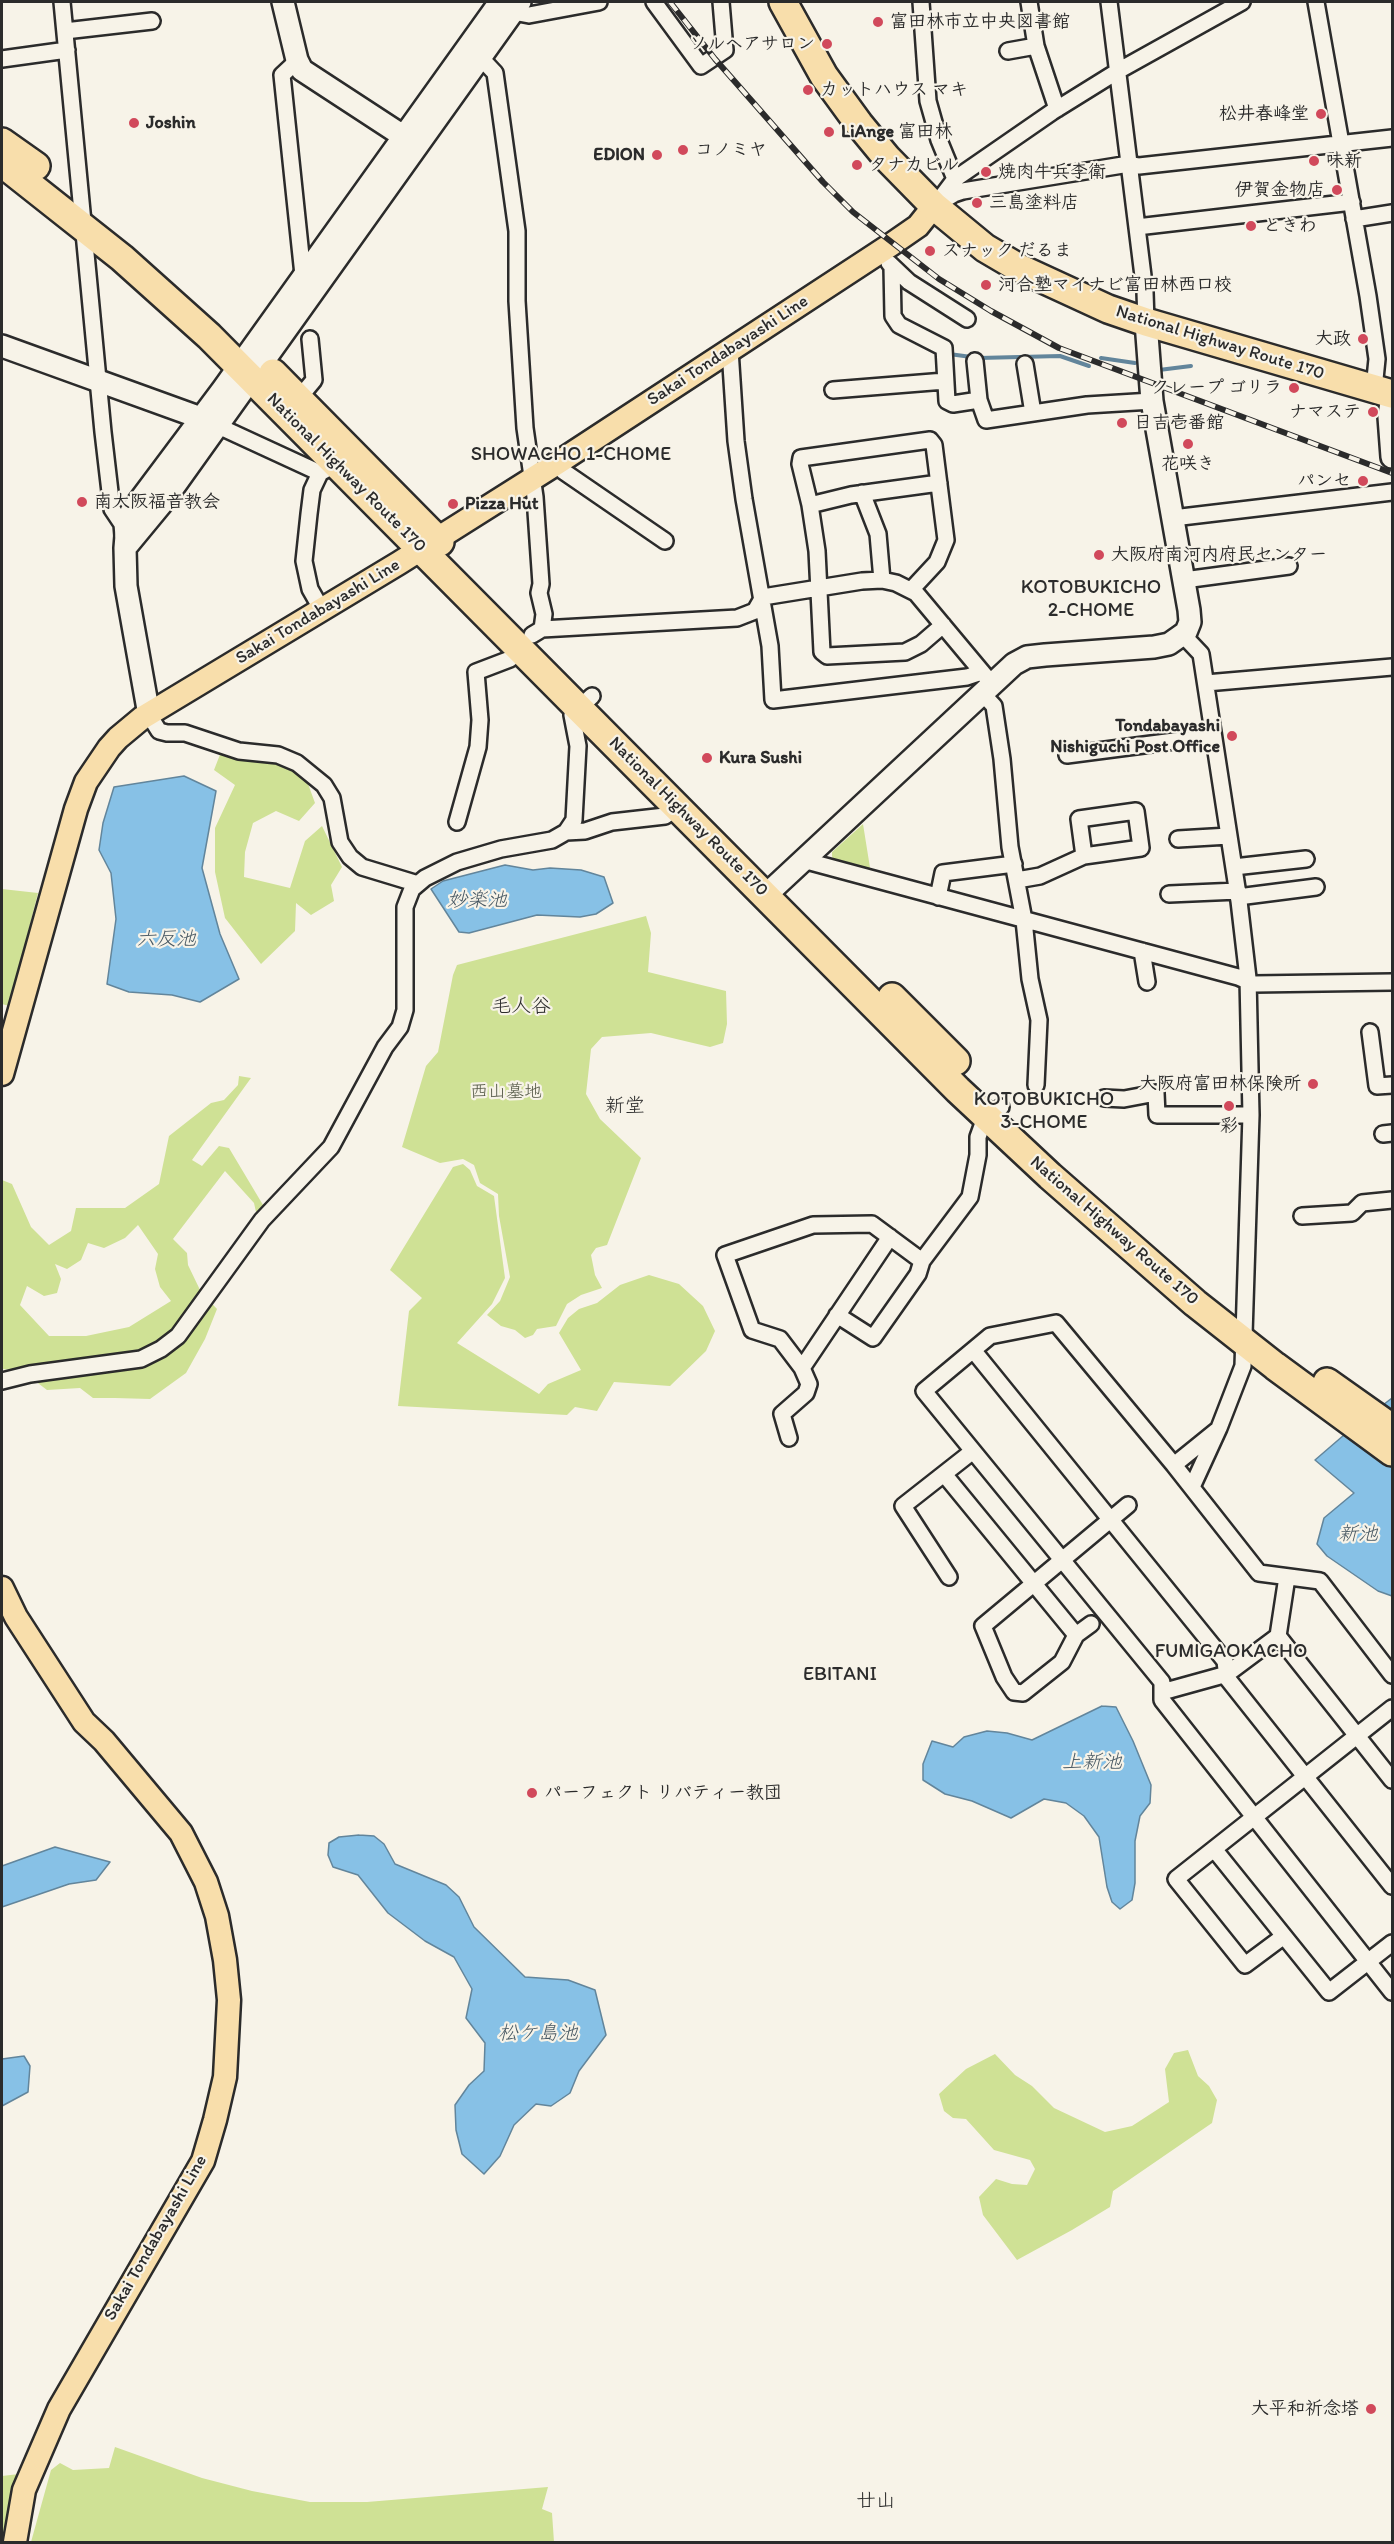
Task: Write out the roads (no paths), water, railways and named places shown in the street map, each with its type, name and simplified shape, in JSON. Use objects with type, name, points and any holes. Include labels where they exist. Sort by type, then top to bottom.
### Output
[{"type":"highway","name":"National Highway Route 170","points":[[783,2],[813,57],[840,99],[887,158],[934,206],[985,248],[1060,288],[1146,322],[1386,393]]},
{"type":"highway","name":"National Highway Route 170","points":[[2,141],[161,291],[250,364],[298,398],[429,544]]},
{"type":"highway","name":"National Highway Route 170","points":[[2,163],[83,215]]},
{"type":"highway","name":"National Highway Route 170","points":[[250,364],[328,469],[429,544],[532,637],[678,806],[772,889]]},
{"type":"highway","name":"National Highway Route 170","points":[[586,702],[995,1113],[1101,1223],[1354,1413],[1392,1452]]},
{"type":"highway","name":"National Highway Route 170","points":[[1354,1413],[1392,1428]]},
{"type":"main road","name":"Sakai Tondabayashi Line","points":[[2,1074],[76,809],[86,782],[109,748],[130,727],[560,462],[730,350],[887,259],[934,206]]},
{"type":"main road","name":"Sakai Tondabayashi Line","points":[[2,1588],[16,1617],[84,1722],[104,1741],[181,1833],[206,1882],[217,1916],[229,2000],[225,2077],[203,2161],[59,2409],[24,2490],[15,2542]]},
{"type":"street","points":[[62,2],[112,509],[122,524],[126,586],[148,715],[159,731],[185,733],[239,751],[278,755],[297,763],[324,785],[332,798],[340,842],[350,857],[362,867],[418,884]]},
{"type":"street","points":[[283,2],[297,61],[302,70],[403,136]]},
{"type":"street","points":[[511,5],[529,15],[598,2]]},
{"type":"street","points":[[654,2],[701,66],[725,50],[722,2]]},
{"type":"street","points":[[921,2],[928,101],[939,140],[955,179]]},
{"type":"street","points":[[1029,2],[1036,46],[1057,109]]},
{"type":"street","points":[[772,889],[985,683],[1014,663],[1027,657],[1169,644],[1183,635],[1190,622],[1152,401],[1148,367],[1145,292],[1109,2]]},
{"type":"street","points":[[934,206],[955,179],[1057,109],[1118,71],[1242,2]]},
{"type":"street","points":[[1316,2],[1352,202],[1377,359],[1386,393],[1392,457]]},
{"type":"street","points":[[124,548],[131,512],[209,421],[480,57],[511,5]]},
{"type":"street","points":[[250,364],[303,275],[403,136],[511,5]]},
{"type":"street","points":[[65,31],[152,21]]},
{"type":"street","points":[[1008,51],[1036,46]]},
{"type":"street","points":[[2,59],[67,50]]},
{"type":"street","points":[[457,822],[478,747],[479,711],[476,672],[510,659],[532,637],[544,614],[539,593],[541,584],[533,478],[525,428],[517,301],[517,231],[495,73],[480,57]]},
{"type":"street","points":[[297,61],[282,75],[303,275]]},
{"type":"street","points":[[934,206],[963,191],[1129,164],[1139,166],[1392,138]]},
{"type":"street","points":[[1137,227],[1352,202]]},
{"type":"street","points":[[1354,219],[1392,213]]},
{"type":"street","points":[[887,259],[909,282],[967,320]]},
{"type":"street","points":[[887,259],[895,321],[944,352],[947,401],[953,404],[979,400]]},
{"type":"street","points":[[298,398],[314,380],[310,339]]},
{"type":"street","points":[[2,346],[209,421],[328,469],[312,490],[304,561],[310,589],[322,610]]},
{"type":"street","points":[[730,350],[736,441],[770,646],[772,700],[967,677],[985,683]]},
{"type":"street","points":[[975,361],[979,400],[986,420],[1087,405],[1152,401]]},
{"type":"street","points":[[1025,364],[1033,413]]},
{"type":"street","points":[[833,390],[945,381]]},
{"type":"street","points":[[911,590],[938,562],[945,548],[946,532],[934,445],[930,440],[801,458],[800,464],[810,505],[817,551],[822,652],[827,656],[905,652],[921,644],[944,625]]},
{"type":"street","points":[[560,462],[563,471],[665,541]]},
{"type":"street","points":[[810,505],[862,493],[939,483]]},
{"type":"street","points":[[1173,518],[1392,492]]},
{"type":"street","points":[[862,493],[878,534],[882,553],[882,580]]},
{"type":"street","points":[[1184,580],[1289,566]]},
{"type":"street","points":[[763,597],[882,580],[911,590],[926,602],[985,683],[994,706],[1030,979],[1039,1020],[1036,1085]]},
{"type":"street","points":[[532,637],[737,618],[755,610],[763,597]]},
{"type":"street","points":[[1183,635],[1201,654],[1238,894],[1248,981],[1251,1115],[1243,1366],[1219,1428],[1191,1487]]},
{"type":"street","points":[[1206,683],[1392,667]]},
{"type":"street","points":[[2,1381],[30,1374],[141,1359],[161,1349],[178,1336],[262,1220],[331,1147],[385,1047],[399,1027],[405,1010],[405,907],[412,889],[457,862],[501,849],[552,840],[566,832],[574,820],[578,746],[572,715],[586,702]]},
{"type":"street","points":[[1067,755],[1214,738]]},
{"type":"street","points":[[566,832],[585,831],[612,822],[665,816],[678,806]]},
{"type":"street","points":[[1017,880],[1040,876],[1084,856],[1142,848],[1136,811],[1079,819],[1084,856]]},
{"type":"street","points":[[1178,839],[1229,836]]},
{"type":"street","points":[[1234,867],[1306,859]]},
{"type":"street","points":[[803,860],[1142,951],[1254,984],[1392,982]]},
{"type":"street","points":[[938,897],[943,873],[1014,864]]},
{"type":"street","points":[[1169,894],[1238,894],[1316,887]]},
{"type":"street","points":[[1142,951],[1147,982]]},
{"type":"street","points":[[1370,1032],[1377,1086],[1392,1086]]},
{"type":"street","points":[[1104,1098],[1124,1099],[1156,1093],[1157,1115],[1251,1115]]},
{"type":"street","points":[[837,1315],[873,1338],[918,1274],[922,1261],[970,1197],[978,1155],[978,1137],[982,1126],[995,1113]]},
{"type":"street","points":[[1302,1216],[1352,1213],[1362,1203],[1392,1200]]},
{"type":"street","points":[[789,1438],[782,1414],[806,1394],[809,1384],[802,1368],[780,1339],[752,1330],[725,1255],[813,1226],[872,1224],[922,1261]]},
{"type":"street","points":[[802,1368],[890,1237]]},
{"type":"street","points":[[1392,1675],[1320,1581],[1259,1573],[1174,1465],[1056,1323],[990,1336],[924,1391],[1162,1682],[1162,1700],[1392,1992]]},
{"type":"street","points":[[973,1350],[1224,1661],[1227,1678],[1392,1886]]},
{"type":"street","points":[[1174,1465],[1219,1428]]},
{"type":"street","points":[[949,1577],[903,1506],[973,1451]]},
{"type":"street","points":[[944,1474],[1076,1635]]},
{"type":"street","points":[[1091,1624],[1076,1635],[1062,1662],[1023,1693],[1014,1692],[1004,1677],[983,1626],[1128,1505]]},
{"type":"street","points":[[1162,1692],[1227,1674],[1278,1636],[1287,1577]]},
{"type":"street","points":[[1278,1636],[1392,1780]]},
{"type":"street","points":[[1284,1936],[1245,1965],[1176,1879],[1392,1708]]},
{"type":"street","points":[[1214,1849],[1329,1992],[1392,1943]]},
{"type":"water","name":"六反池","points":[[184,776],[216,791],[202,868],[220,934],[239,979],[200,1002],[172,995],[129,992],[107,984],[116,919],[111,873],[99,850],[103,823],[114,787]]},
{"type":"water","name":"妙楽池","points":[[505,865],[533,870],[550,868],[581,870],[604,877],[613,903],[596,914],[580,917],[537,915],[469,933],[459,932],[431,889],[443,881]]},
{"type":"water","name":"新池","points":[[1392,1398],[1392,1596],[1378,1591],[1327,1556],[1317,1544],[1324,1518],[1354,1493],[1315,1460]]},
{"type":"water","name":"上新池","points":[[1102,1706],[1116,1707],[1151,1785],[1150,1803],[1140,1816],[1135,1841],[1135,1883],[1132,1900],[1120,1909],[1112,1902],[1107,1887],[1099,1837],[1084,1816],[1066,1803],[1044,1799],[1011,1818],[972,1801],[945,1794],[923,1780],[923,1764],[932,1741],[953,1747],[964,1737],[987,1731],[1007,1733],[1032,1740]]},
{"type":"water","name":"松ケ島池","points":[[374,1836],[384,1844],[395,1864],[446,1885],[459,1897],[474,1927],[525,1977],[568,1980],[595,1990],[606,2035],[579,2071],[570,2093],[551,2106],[536,2104],[514,2125],[500,2156],[484,2174],[462,2154],[456,2130],[455,2105],[469,2085],[484,2071],[485,2043],[466,2018],[472,1989],[454,1957],[425,1941],[388,1913],[358,1875],[333,1867],[328,1855],[329,1843],[339,1837]]},
{"type":"water","points":[[55,1847],[110,1862],[96,1880],[69,1884],[2,1907],[2,1866]]},
{"type":"water","points":[[24,2056],[30,2066],[28,2092],[2,2106],[2,2059]]},
{"type":"waterway","points":[[949,354],[979,358],[1060,356],[1089,366]]},
{"type":"waterway","points":[[1101,358],[1135,363]]},
{"type":"waterway","points":[[1159,370],[1191,366]]},
{"type":"railway","points":[[670,2],[715,59],[823,182],[853,212],[939,279],[991,311],[1059,348],[1392,473]]},
{"type":"place","name":"富田林市立中央図書館","points":[[878,22]]},
{"type":"place","name":"ソルヘアサロン","points":[[827,44]]},
{"type":"place","name":"カットハウス マキ","points":[[808,90]]},
{"type":"place","name":"松井春峰堂","points":[[1321,114]]},
{"type":"place","name":"Joshin","points":[[134,123]]},
{"type":"place","name":"LiAnge 富田林","points":[[829,132]]},
{"type":"place","name":"コノミヤ","points":[[683,150]]},
{"type":"place","name":"EDION","points":[[657,155]]},
{"type":"place","name":"味新","points":[[1314,161]]},
{"type":"place","name":"タナカビル","points":[[857,165]]},
{"type":"place","name":"焼肉牛兵李衛","points":[[986,172]]},
{"type":"place","name":"伊賀金物店","points":[[1337,190]]},
{"type":"place","name":"三島塗料店","points":[[977,203]]},
{"type":"place","name":"ときわ","points":[[1251,226]]},
{"type":"place","name":"スナック だるま","points":[[930,251]]},
{"type":"place","name":"河合塾マイナビ富田林西口校","points":[[986,285]]},
{"type":"place","name":"大政","points":[[1363,339]]},
{"type":"place","name":"クレープ ゴリラ","points":[[1294,388]]},
{"type":"place","name":"ナマステ","points":[[1373,412]]},
{"type":"place","name":"日吉壱番館","points":[[1122,423]]},
{"type":"place","name":"花咲き","points":[[1188,444]]},
{"type":"place","name":"パンセ","points":[[1363,481]]},
{"type":"place","name":"南大阪福音教会","points":[[82,502]]},
{"type":"place","name":"Pizza Hut","points":[[453,504]]},
{"type":"place","name":"大阪府南河内府民センター","points":[[1099,555]]},
{"type":"place","name":"Tondabayashi Nishiguchi Post Office","points":[[1232,736]]},
{"type":"place","name":"Kura Sushi","points":[[707,758]]},
{"type":"place","name":"大阪府富田林保険所","points":[[1313,1084]]},
{"type":"place","name":"彩","points":[[1229,1106]]},
{"type":"place","name":"パーフェクト リバティー教団","points":[[532,1793]]},
{"type":"place","name":"大平和祈念塔","points":[[1371,2409]]},
{"type":"district","name":"SHOWACHO 1-CHOME","points":[[571,455]]},
{"type":"district","name":"KOTOBUKICHO 2-CHOME","points":[[1091,600]]},
{"type":"district","name":"毛人谷","points":[[521,1007]]},
{"type":"district","name":"新堂","points":[[625,1107]]},
{"type":"district","name":"KOTOBUKICHO 3-CHOME","points":[[1044,1112]]},
{"type":"district","name":"FUMIGAOKACHO","points":[[1231,1652]]},
{"type":"district","name":"EBITANI","points":[[840,1675]]},
{"type":"district","name":"廿山","points":[[876,2502]]},
{"type":"park label","name":"西山墓地","points":[[506,1092]]}]
